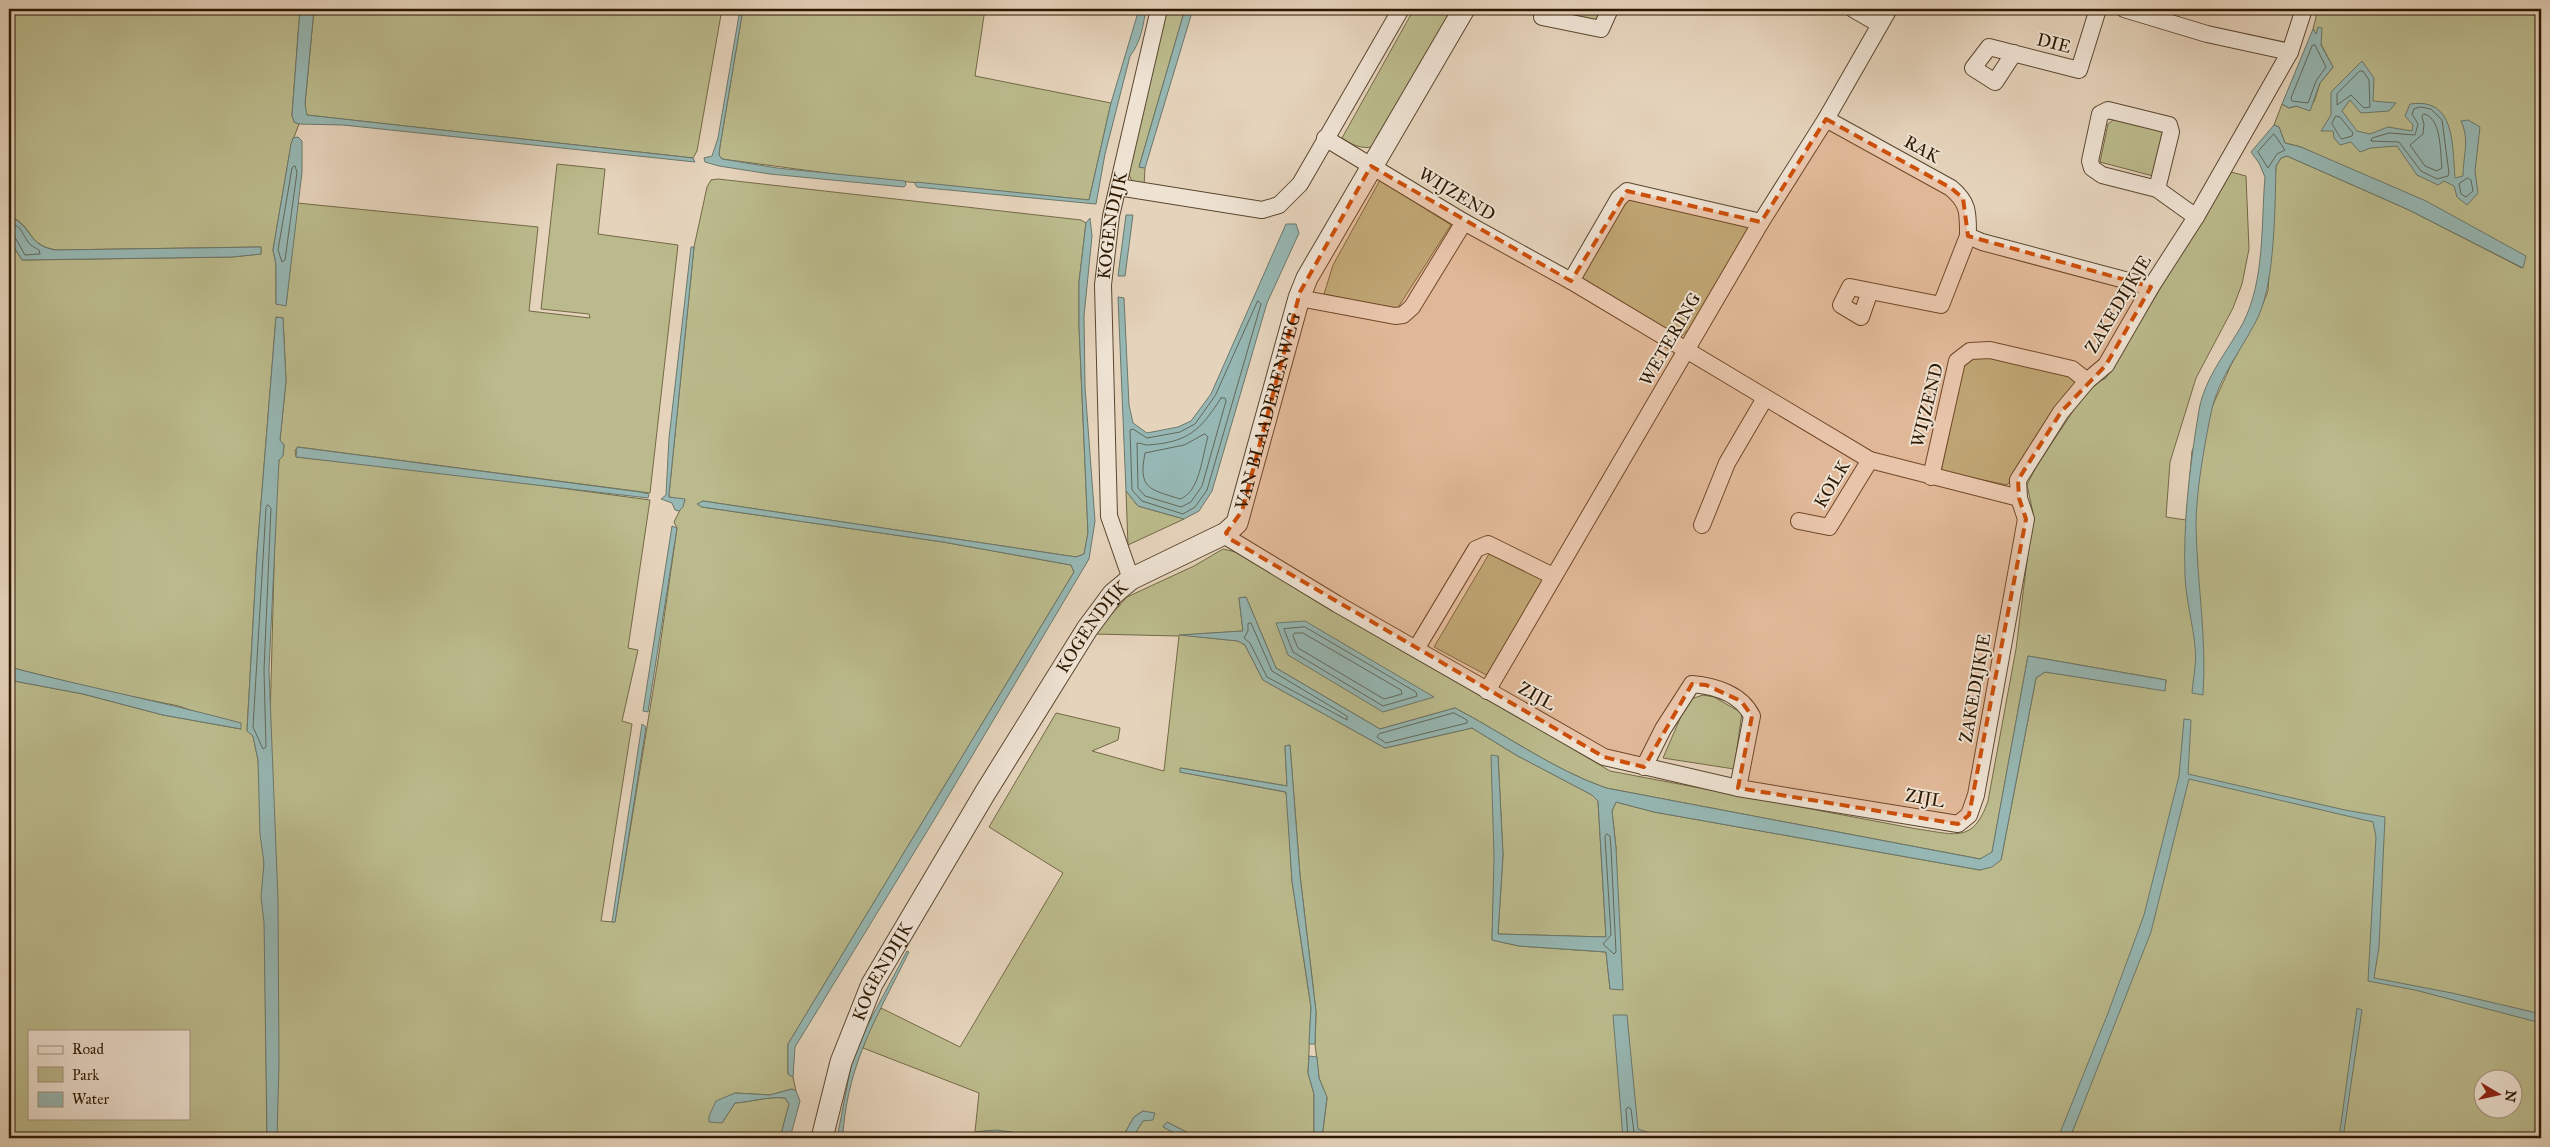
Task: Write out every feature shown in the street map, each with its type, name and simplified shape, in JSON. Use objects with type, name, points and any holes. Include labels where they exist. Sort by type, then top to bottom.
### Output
[{"type":"street","name":"KOGENDIJK","points":[[822,1138],[841,1062],[872,984],[985,793],[1087,629],[1113,594],[1131,579],[1109,516],[1105,426],[1103,285],[1107,240],[1159,9]]},
{"type":"street","points":[[1118,187],[1262,210],[1280,205],[1294,192],[1401,9]]},
{"type":"street","name":"VAN BLAADERENWEG","points":[[1131,579],[1226,533],[1237,523],[1242,511],[1299,298],[1319,254],[1464,9]]},
{"type":"street","points":[[1544,9],[1542,17],[1601,29],[1610,9]]},
{"type":"street","points":[[1853,9],[1880,24]]},
{"type":"street","name":"WETERING","points":[[1487,691],[1761,222],[1826,119],[1889,9]]},
{"type":"street","name":"DIE","points":[[2014,53],[2079,70],[2098,9]]},
{"type":"street","points":[[2124,9],[2207,34],[2290,52]]},
{"type":"street","name":"ZAKEDIJKJE","points":[[1958,824],[1970,815],[1978,786],[2026,519],[2018,498],[2018,480],[2062,412],[2087,381],[2106,365],[2151,286],[2196,218],[2290,52],[2304,9]]},
{"type":"street","points":[[2157,189],[2171,132],[2169,125],[2108,110],[2100,114],[2090,162],[2092,168],[2102,175],[2157,189],[2196,218]]},
{"type":"street","name":"RAK","points":[[1826,119],[1951,188],[1963,198],[1968,216],[1968,236],[1941,305],[1870,291]]},
{"type":"street","name":"WIJZEND","points":[[1325,138],[1464,222],[1571,281],[1686,352],[1870,460],[2018,498]]},
{"type":"street","points":[[1571,281],[1619,198],[1627,191],[1761,222]]},
{"type":"street","name":"VAN BLAADERENWEG","points":[[1299,298],[1395,316],[1404,315],[1412,307],[1464,222]]},
{"type":"street","points":[[1968,236],[1982,242],[2151,286]]},
{"type":"street","name":"WIJZEND","points":[[1931,477],[1957,361],[1970,351],[1990,350],[2072,369],[2087,381]]},
{"type":"street","points":[[1702,525],[1728,463],[1765,398]]},
{"type":"street","name":"KOLK","points":[[1799,521],[1829,527],[1870,460]]},
{"type":"street","name":"ZIJL","points":[[1226,533],[1230,539],[1487,691],[1604,757],[1738,788],[1958,824]]},
{"type":"street","points":[[1416,649],[1476,549],[1488,544],[1553,576]]},
{"type":"street","points":[[1644,767],[1663,729],[1692,684],[1706,685],[1722,690],[1741,700],[1752,716],[1738,788]]},
{"type":"highlighted area","points":[[1826,119],[1951,188],[1963,198],[1968,236],[2151,287],[2106,365],[2061,412],[2018,480],[2019,498],[2026,519],[1969,815],[1958,824],[1738,788],[1752,716],[1741,701],[1706,685],[1692,684],[1644,767],[1604,757],[1230,539],[1226,533],[1242,511],[1300,292],[1371,166],[1571,281],[1627,191],[1761,222]]},
{"type":"green space","points":[[9,9],[300,9],[292,115],[294,122],[299,124],[291,145],[273,250],[276,264],[276,304],[286,305],[297,203],[538,227],[529,311],[590,318],[589,314],[541,309],[557,164],[605,169],[598,234],[678,245],[650,493],[298,447],[295,450],[296,457],[464,475],[650,500],[628,648],[638,650],[622,721],[632,724],[601,921],[615,922],[658,660],[677,528],[674,522],[685,500],[669,497],[669,494],[694,247],[707,187],[711,180],[718,179],[1081,220],[1086,223],[1079,282],[1079,326],[1088,533],[1084,554],[1076,557],[703,501],[698,504],[702,507],[943,542],[1071,565],[1074,572],[788,1044],[788,1074],[793,1077],[796,1091],[792,1089],[770,1095],[735,1093],[722,1123],[735,1103],[785,1098],[789,1104],[780,1138],[276,1138],[274,829],[270,721],[276,491],[279,459],[283,456],[284,445],[280,440],[286,381],[283,318],[276,317],[257,553],[247,730],[253,736],[258,760],[264,863],[267,1138],[9,1138],[9,680],[83,694],[163,715],[241,729],[179,706],[100,690],[9,667],[9,239],[22,260],[232,257],[261,254],[261,247],[56,250],[41,245],[16,219],[9,220]]},
{"type":"green space","points":[[314,9],[722,9],[697,151],[693,158],[306,115],[305,104]]},
{"type":"green space","points":[[743,9],[985,9],[975,76],[1111,103],[1089,200],[849,176],[722,159],[719,155],[720,146]]},
{"type":"green space","points":[[1166,9],[1185,9],[1139,167],[1145,168],[1144,186],[1132,181],[1128,173]]},
{"type":"green space","points":[[1414,9],[1453,9],[1373,147],[1361,147],[1353,144],[1342,138]]},
{"type":"green space","points":[[1559,9],[1606,9],[1596,22],[1558,15]]},
{"type":"green space","points":[[2318,9],[2541,9],[2541,1138],[1730,1138],[1634,1132],[1634,1138],[1322,1138],[1327,1098],[1319,1078],[1315,1044],[1316,1012],[1300,875],[1290,745],[1285,746],[1287,786],[1181,768],[1180,772],[1285,792],[1287,796],[1292,881],[1311,1007],[1308,1073],[1314,1094],[1314,1138],[1198,1138],[1167,1122],[1163,1127],[1184,1138],[1132,1138],[1143,1121],[1155,1114],[1143,1111],[1134,1117],[1122,1138],[1024,1138],[1000,1131],[975,1132],[979,1093],[863,1048],[869,1030],[881,1008],[960,1047],[1063,873],[989,827],[1056,713],[1120,728],[1118,740],[1092,751],[1164,771],[1179,636],[1094,634],[1127,597],[1194,566],[1223,549],[1240,553],[1610,771],[1917,829],[1952,834],[1969,830],[1982,815],[1988,801],[2016,649],[2033,513],[2027,485],[2036,467],[2089,387],[2106,378],[2231,172],[2246,176],[2249,249],[2242,284],[2233,308],[2196,378],[2170,462],[2166,517],[2186,520],[2192,451],[2231,365],[2258,316],[2268,291],[2276,166],[2281,158],[2287,156],[2409,210],[2522,268],[2319,156],[2301,147],[2285,143],[2279,127],[2274,125],[2282,104],[2289,108],[2314,102],[2320,83],[2333,67],[2313,29]],"holes":[[[1246,597],[1276,668],[1380,729],[1455,708],[1548,761],[1606,788],[1980,859],[1992,853],[2028,656],[2166,680],[2165,690],[2045,672],[2036,678],[2001,860],[1980,870],[1654,812],[1616,802],[1612,811],[1616,848],[1610,989],[1606,952],[1519,946],[1492,940],[1498,756],[1503,855],[1498,934],[1606,937],[1598,801],[1592,795],[1516,755],[1472,728],[1385,748],[1263,680],[1245,645],[1238,641],[1183,635],[1243,631],[1239,598]]]},
{"type":"green space","points":[[2118,116],[2162,128],[2163,143],[2153,176],[2100,162],[2108,124]]},
{"type":"green space","points":[[1380,180],[1451,225],[1397,309],[1324,294],[1333,265]]},
{"type":"green space","points":[[1629,195],[1753,226],[1702,316],[1681,337],[1579,279]]},
{"type":"green space","points":[[1987,348],[2077,379],[2070,393],[2007,485],[1941,471],[1967,352]]},
{"type":"green space","points":[[1126,491],[1138,506],[1184,519],[1128,545]]},
{"type":"green space","points":[[1489,554],[1544,580],[1492,678],[1434,647]]},
{"type":"green space","points":[[1703,695],[1714,697],[1742,713],[1734,769],[1663,758],[1682,714],[1691,699]]},
{"type":"water","points":[[300,9],[314,9],[305,104],[307,115],[693,158],[695,162],[343,125],[299,124],[294,122],[292,115]]},
{"type":"water","points":[[740,9],[743,9],[720,146],[719,155],[722,159],[777,168],[905,181],[906,185],[904,187],[770,174],[705,162],[704,158],[712,156],[718,138]]},
{"type":"water","points":[[1139,9],[1146,9],[1143,28],[1137,45],[1130,56],[1105,154],[1096,204],[917,187],[916,182],[1089,200],[1111,103]]},
{"type":"water","points":[[1185,9],[1193,9],[1145,168],[1139,167]]},
{"type":"water","points":[[2318,27],[2322,28],[2321,45],[2333,67],[2320,83],[2310,111],[2296,106],[2289,108],[2282,104],[2313,29],[2316,34]]},
{"type":"water","points":[[2362,61],[2374,78],[2373,101],[2396,103],[2389,111],[2361,113],[2350,100],[2342,111],[2357,131],[2370,134],[2388,127],[2412,131],[2413,125],[2405,116],[2410,104],[2425,104],[2436,108],[2444,116],[2449,126],[2452,138],[2455,178],[2463,176],[2466,141],[2461,121],[2468,120],[2480,127],[2475,171],[2478,193],[2467,205],[2457,197],[2454,186],[2444,181],[2438,185],[2417,175],[2397,146],[2371,148],[2360,152],[2351,142],[2340,145],[2334,138],[2333,131],[2321,131],[2331,115],[2331,92]]},
{"type":"water","points":[[2274,125],[2279,127],[2285,143],[2301,147],[2426,201],[2526,256],[2523,268],[2409,210],[2287,156],[2281,158],[2276,166],[2273,242],[2264,300],[2253,327],[2225,375],[2214,400],[2201,470],[2196,526],[2204,653],[2203,695],[2192,693],[2195,653],[2185,576],[2185,534],[2190,472],[2202,398],[2217,365],[2243,323],[2255,289],[2261,252],[2265,177],[2259,163],[2251,152]]},
{"type":"water","points":[[298,137],[302,141],[302,172],[286,306],[276,304],[276,264],[273,250],[291,144],[293,138]]},
{"type":"water","points":[[1126,215],[1133,215],[1125,276],[1118,276]]},
{"type":"water","points":[[1090,218],[1092,236],[1084,316],[1085,387],[1095,521],[1089,559],[934,820],[795,1047],[793,1077],[788,1074],[788,1044],[1074,572],[1071,565],[943,542],[702,507],[697,504],[703,501],[1076,557],[1084,554],[1088,533],[1079,326],[1079,282],[1086,223]]},
{"type":"water","points":[[15,219],[40,245],[55,250],[261,247],[261,254],[232,257],[22,260],[9,239],[9,220]]},
{"type":"water","points":[[1286,224],[1296,224],[1299,233],[1267,303],[1212,491],[1199,511],[1184,519],[1138,506],[1126,491],[1118,297],[1124,298],[1129,405],[1133,423],[1147,433],[1178,427],[1191,421],[1211,394]]},
{"type":"water","points":[[691,247],[694,247],[669,494],[669,497],[685,499],[683,507],[679,511],[675,510],[672,503],[661,499],[666,495],[669,438]]},
{"type":"water","points":[[276,317],[283,318],[286,381],[280,440],[284,445],[283,456],[279,460],[269,670],[278,900],[279,1063],[277,1138],[267,1138],[264,922],[261,897],[264,863],[260,834],[258,760],[253,736],[247,731],[257,553]]},
{"type":"water","points":[[297,447],[649,494],[648,498],[296,457]]},
{"type":"water","points":[[672,526],[677,528],[648,712],[643,711]]},
{"type":"water","points":[[1246,597],[1276,668],[1380,729],[1455,708],[1548,761],[1606,788],[1980,859],[1992,852],[2028,656],[2166,680],[2165,691],[2045,672],[2036,678],[2001,860],[1992,867],[1980,870],[1654,812],[1616,802],[1612,811],[1616,848],[1623,990],[1610,989],[1606,952],[1519,946],[1492,940],[1494,856],[1491,755],[1498,756],[1503,855],[1498,934],[1606,937],[1598,801],[1592,795],[1516,755],[1472,728],[1385,748],[1263,680],[1245,645],[1238,641],[1179,635],[1243,631],[1239,598]]},
{"type":"water","points":[[1305,621],[1434,697],[1383,712],[1288,655],[1276,623]]},
{"type":"water","points":[[9,667],[241,723],[241,729],[163,715],[83,694],[9,680]]},
{"type":"water","points":[[2184,719],[2191,720],[2188,774],[2345,810],[2385,817],[2379,947],[2374,978],[2452,993],[2541,1014],[2541,1023],[2415,990],[2368,981],[2376,837],[2373,822],[2189,779],[2151,932],[2070,1138],[2058,1138],[2108,1013],[2144,915],[2179,776]]},
{"type":"water","points":[[642,724],[646,727],[615,922],[612,922]]},
{"type":"water","points":[[1290,745],[1300,875],[1316,1012],[1315,1044],[1309,1044],[1311,1007],[1292,881],[1286,792],[1180,772],[1180,768],[1287,786],[1285,746]]},
{"type":"water","points":[[907,951],[909,952],[876,1018],[858,1060],[846,1106],[843,1132],[852,1135],[901,1138],[837,1138],[851,1066],[866,1028]]},
{"type":"water","points":[[2357,1008],[2362,1010],[2343,1138],[2339,1138]]},
{"type":"water","points":[[1613,1015],[1627,1015],[1638,1129],[1650,1133],[1730,1138],[1623,1138]]},
{"type":"water","points":[[1309,1056],[1317,1057],[1319,1078],[1327,1097],[1322,1138],[1314,1138],[1314,1094],[1308,1073]]},
{"type":"water","points":[[792,1089],[796,1091],[800,1101],[790,1138],[780,1138],[789,1104],[785,1098],[735,1103],[722,1123],[709,1122],[709,1116],[716,1101],[735,1093],[770,1095]]},
{"type":"water","points":[[2541,1106],[2541,1138],[2535,1138]]},
{"type":"water","points":[[1143,1111],[1155,1113],[1153,1120],[1143,1121],[1132,1138],[1122,1138],[1134,1117]]},
{"type":"water","points":[[1167,1122],[1198,1138],[1184,1138],[1163,1127]]},
{"type":"water","points":[[996,1130],[1012,1132],[1024,1138],[1002,1136],[974,1138],[975,1132]]}]
